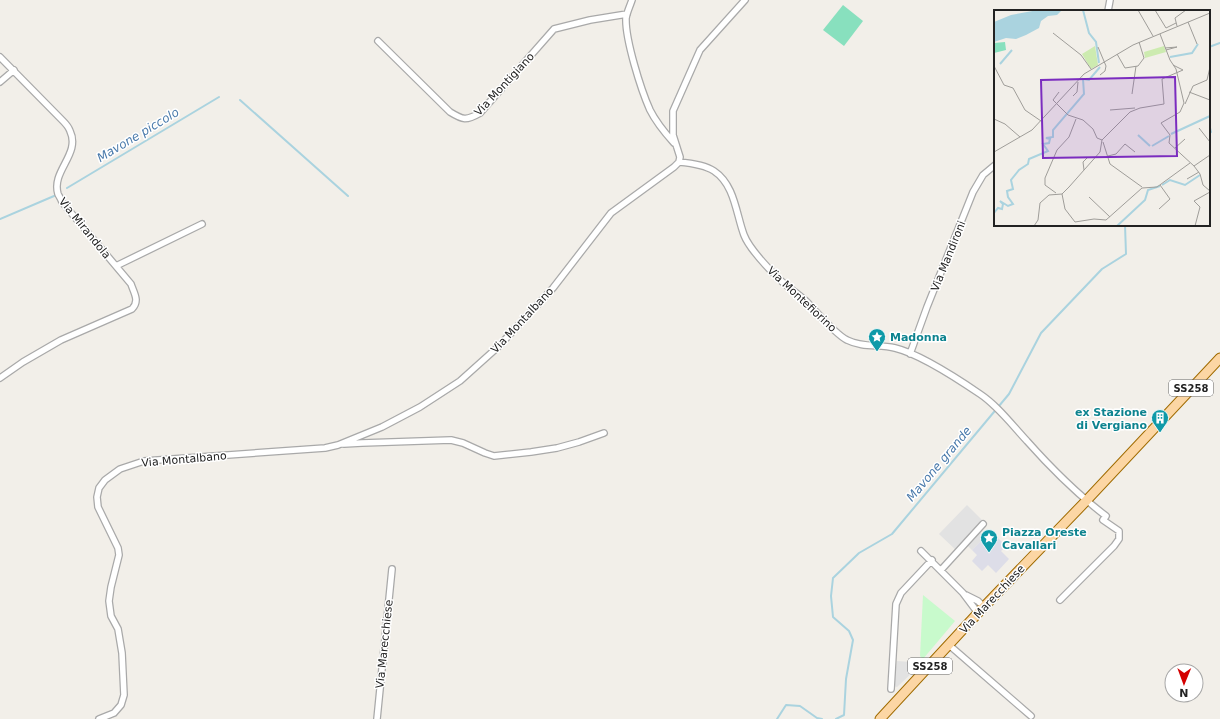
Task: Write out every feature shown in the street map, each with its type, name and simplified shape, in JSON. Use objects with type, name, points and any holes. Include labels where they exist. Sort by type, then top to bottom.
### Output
[{"type":"main road","name":"Via Marecchiese","points":[[880,719],[981,610],[1220,358]]},
{"type":"street","points":[[632,0],[627,14],[627,33],[643,91],[651,111],[661,128],[675,145]]},
{"type":"street","points":[[679,162],[680,157],[673,135],[673,111],[700,50],[745,0]]},
{"type":"street","points":[[1108,10],[1110,0]]},
{"type":"street","name":"Via Montigiano","points":[[378,41],[450,112],[461,118],[470,119],[480,113],[554,29],[590,20],[627,14]]},
{"type":"street","name":"Via Mirandola","points":[[0,57],[63,121],[71,132],[73,145],[70,155],[60,173],[57,182],[58,193],[62,202],[130,284],[137,300],[136,306],[132,309],[61,340],[23,362],[0,378]]},
{"type":"street","points":[[0,82],[14,70]]},
{"type":"street","name":"Via Montefiorino","points":[[679,162],[694,164],[714,170],[724,180],[732,195],[745,237],[760,258],[778,279],[805,300],[846,340],[862,346],[894,348],[910,354],[964,384],[995,406],[1043,458],[1086,501]]},
{"type":"street","name":"Via Montalbano","points":[[338,445],[382,427],[420,407],[460,381],[499,346],[553,288],[611,213],[679,162]]},
{"type":"street","name":"Via Mandironi","points":[[910,354],[973,192],[983,175],[994,166]]},
{"type":"street","name":"Via Mirandola","points":[[116,266],[202,224]]},
{"type":"street","name":"Via Montalbano","points":[[99,719],[114,713],[121,704],[124,694],[122,653],[118,629],[111,616],[109,601],[119,555],[118,548],[98,507],[97,497],[99,488],[105,480],[120,469],[144,461],[325,448],[362,442],[452,440],[463,442],[494,456],[557,448],[604,433]]},
{"type":"street","points":[[1060,600],[1119,539],[1119,531],[1103,520],[1106,516],[1086,501]]},
{"type":"street","points":[[940,570],[983,524]]},
{"type":"street","points":[[921,551],[932,560],[940,570],[981,610]]},
{"type":"street","points":[[891,689],[896,604],[901,594],[932,560]]},
{"type":"street","name":"Via Marecchiese","points":[[376,719],[392,569]]},
{"type":"street","points":[[963,593],[978,601],[981,610]]},
{"type":"street","points":[[949,645],[1032,716]]},
{"type":"green space","points":[[843,5],[863,21],[844,46],[823,30]]},
{"type":"green space","points":[[923,595],[955,621],[923,659],[920,656]]},
{"type":"shaded area","name":"Piazza Oreste Cavallari","points":[[967,505],[986,524],[979,531],[985,537],[972,550],[966,544],[958,552],[939,534]]},
{"type":"shaded area","name":"Piazza Oreste Cavallari","points":[[995,535],[1006,546],[1001,551],[1009,559],[996,573],[988,565],[982,571],[972,561],[977,555],[972,550],[985,537],[990,541]]},
{"type":"shaded area","points":[[897,661],[911,662],[912,667],[915,670],[897,687],[893,686]]},
{"type":"waterway","name":"Mavone grande","points":[[1210,47],[1220,43]]},
{"type":"waterway","name":"Mavone piccolo","points":[[67,188],[219,97]]},
{"type":"waterway","name":"Mavone piccolo","points":[[240,100],[348,196]]},
{"type":"waterway","name":"Mavone grande","points":[[1210,128],[1210,132]]},
{"type":"waterway","name":"Mavone piccolo","points":[[0,219],[54,196]]},
{"type":"waterway","name":"Mavone grande","points":[[836,719],[844,715],[846,679],[853,640],[849,631],[833,617],[831,596],[833,578],[859,553],[892,534],[1009,394],[1041,333],[1102,269],[1126,254],[1125,226]]},
{"type":"waterway","name":"Mavone grande","points":[[777,719],[786,705],[800,706],[817,718],[822,719]]},
{"type":"place","name":"Madonna","points":[[877,352]]},
{"type":"place","name":"ex Stazione di Vergiano","points":[[1160,433]]},
{"type":"place","name":"Piazza Oreste Cavallari","points":[[989,553]]}]
